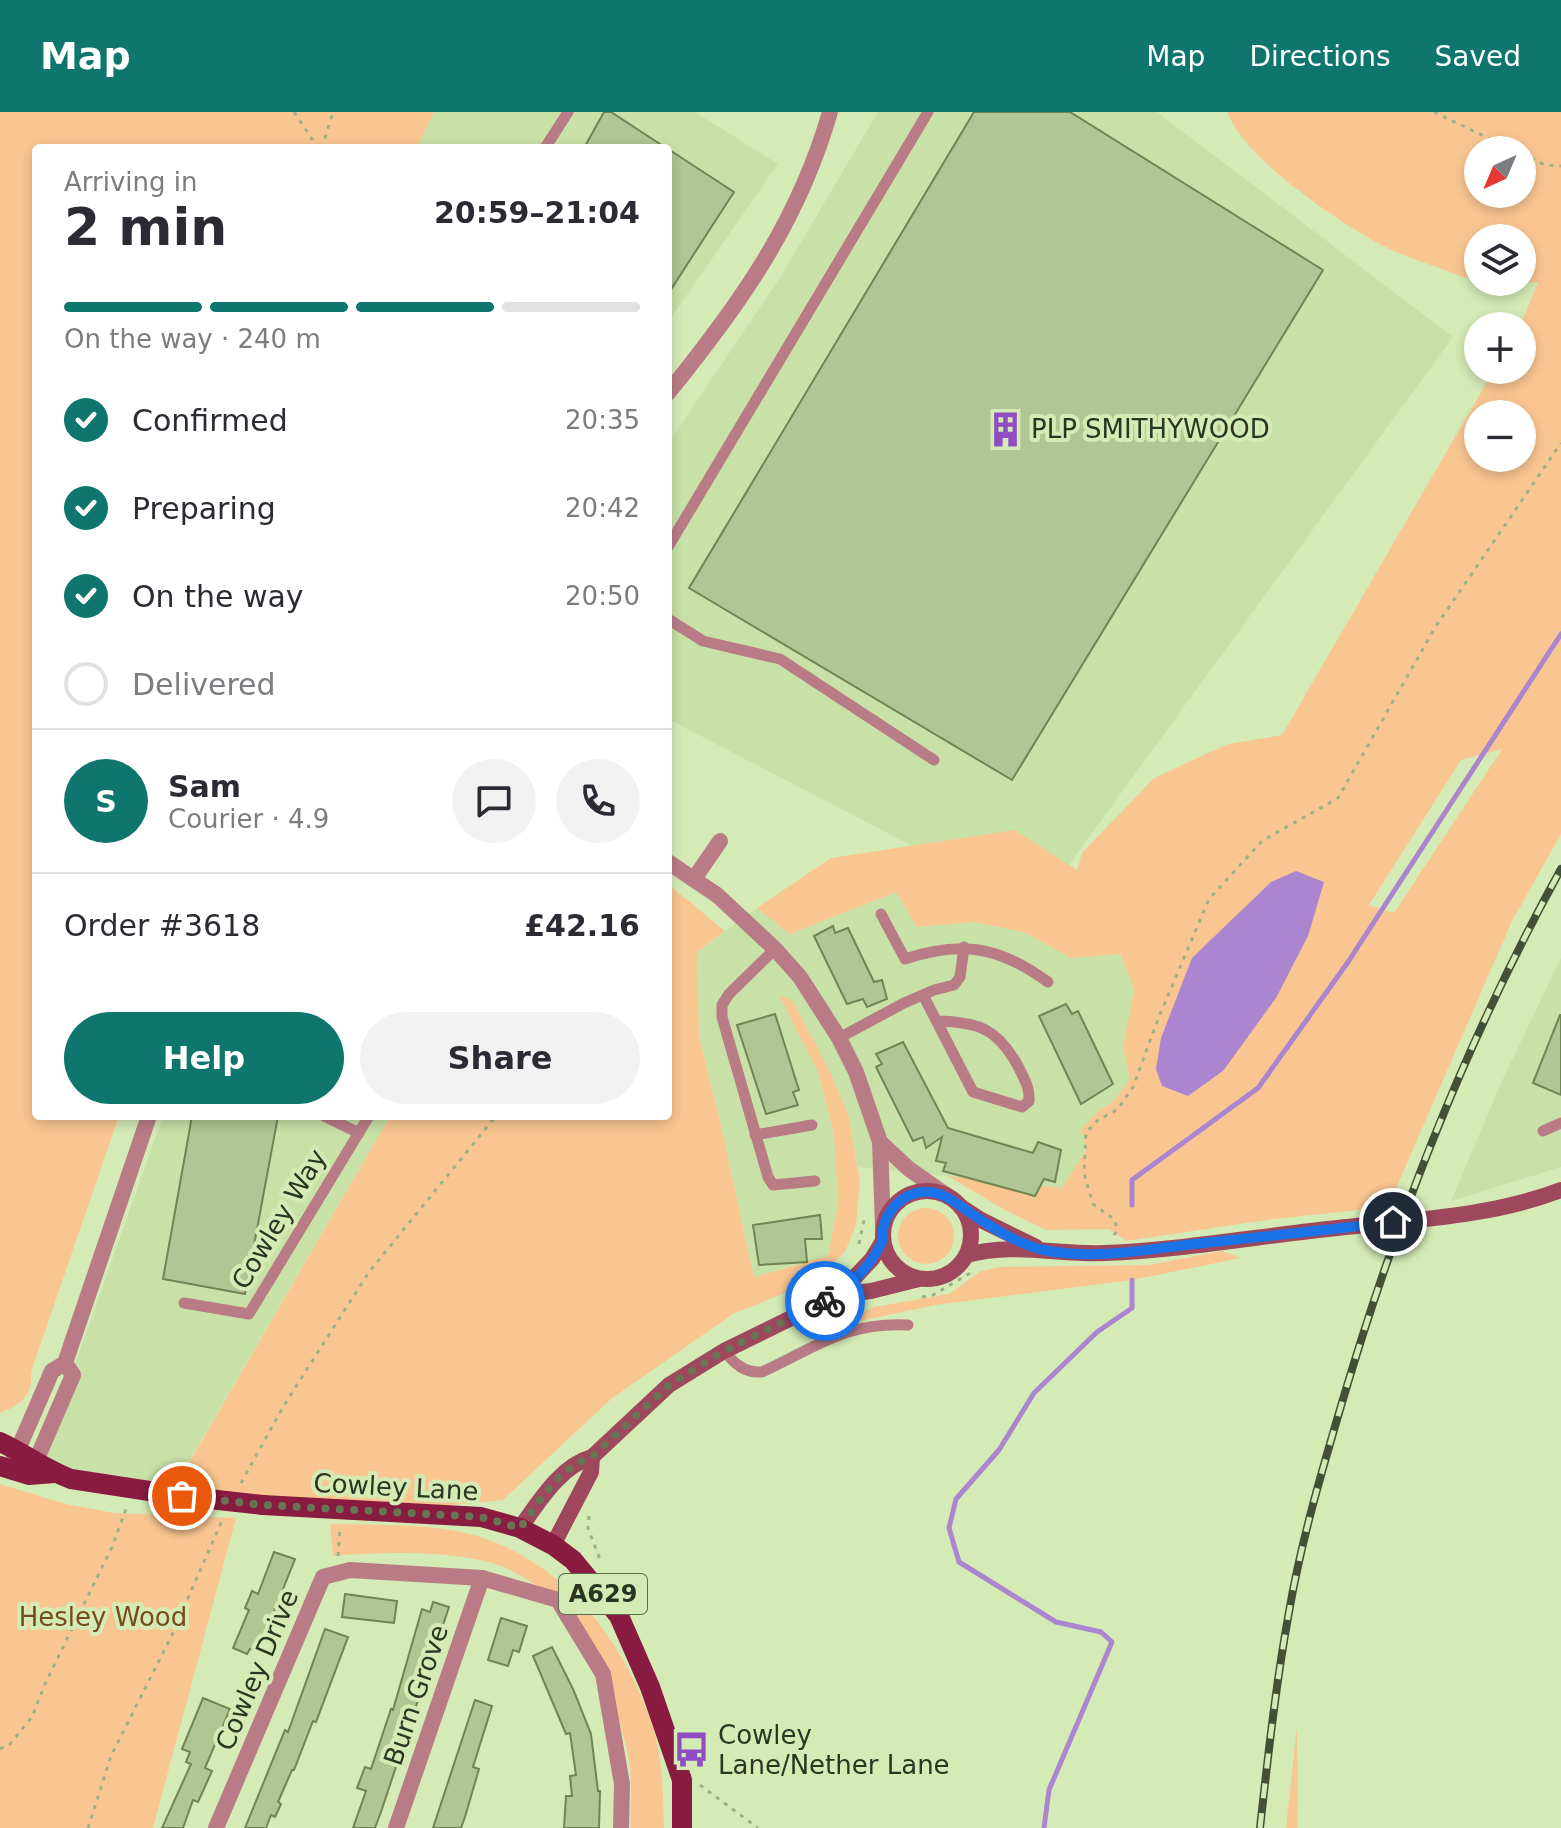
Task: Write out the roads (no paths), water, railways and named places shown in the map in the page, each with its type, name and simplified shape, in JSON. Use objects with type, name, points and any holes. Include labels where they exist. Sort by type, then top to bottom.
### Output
[{"type":"main road","points":[[967,1255],[991,1250],[1039,1249],[1074,1254],[1108,1253],[1498,1208],[1561,1190]]},
{"type":"main road","points":[[838,1295],[872,1259],[888,1214],[908,1195],[922,1191],[936,1192],[981,1220],[1039,1249]]},
{"type":"main road","points":[[520,1528],[543,1496],[577,1461],[592,1457],[669,1385],[724,1351],[838,1295],[948,1275],[967,1255],[971,1229],[955,1202]]},
{"type":"main road","points":[[883,1234],[887,1255],[896,1266],[907,1275],[920,1279]]},
{"type":"main road","points":[[553,1545],[591,1472],[592,1457]]},
{"type":"main road","name":"Cowley Lane","points":[[15,1460],[100,1485],[182,1496],[263,1505],[481,1517],[520,1528],[553,1545],[573,1560],[619,1616],[650,1687],[682,1780],[682,1828]]},
{"type":"street","points":[[672,388],[721,327],[769,256],[805,186],[830,112]]},
{"type":"street","points":[[694,879],[720,841]]},
{"type":"street","points":[[672,865],[717,895],[775,949],[800,977],[839,1038],[856,1072],[880,1142],[883,1234]]},
{"type":"street","points":[[15,1460],[52,1371],[65,1363],[148,1120]]},
{"type":"street","points":[[880,1142],[909,1169],[955,1202]]},
{"type":"street","name":"Cowley Drive","points":[[216,1828],[323,1577],[350,1570],[482,1578]]},
{"type":"street","points":[[482,1578],[558,1600],[603,1674],[622,1784],[621,1828]]},
{"type":"street","name":"Burn Grove","points":[[396,1828],[482,1578]]},
{"type":"lane","points":[[548,144],[568,112]]},
{"type":"lane","points":[[672,540],[928,112]]},
{"type":"lane","points":[[672,622],[703,641],[780,659],[934,760]]},
{"type":"lane","points":[[881,914],[905,959],[929,951],[964,947],[1002,954],[1048,982]]},
{"type":"lane","points":[[839,1038],[923,995],[954,985],[960,977],[964,947]]},
{"type":"lane","points":[[775,949],[729,994],[722,1005],[722,1017],[755,1135],[773,1185],[815,1181]]},
{"type":"lane","points":[[923,995],[973,1092],[1022,1107],[1029,1101],[1030,1090],[1007,1046],[985,1028],[965,1022],[937,1021]]},
{"type":"lane","name":"Cowley Way","points":[[332,1120],[359,1133]]},
{"type":"lane","name":"Cowley Way","points":[[184,1303],[249,1314],[367,1120]]},
{"type":"lane","points":[[1543,1131],[1561,1123]]},
{"type":"lane","points":[[755,1135],[812,1125]]},
{"type":"lane","points":[[724,1351],[741,1368],[762,1372],[817,1342],[854,1329],[880,1324],[908,1325]]},
{"type":"waterway","points":[[1132,1205],[1132,1180],[1258,1088],[1348,962],[1561,634]]},
{"type":"waterway","points":[[1044,1828],[1049,1790],[1112,1642],[1101,1632],[1056,1622],[959,1562],[949,1528],[956,1499],[999,1450],[1034,1393],[1097,1332],[1132,1308],[1132,1280]]},
{"type":"railway","points":[[1260,1828],[1276,1693],[1294,1586],[1305,1534],[1362,1336],[1436,1131],[1495,998],[1561,869]]},
{"type":"place","name":"PLP SMITHYWOOD","points":[[1005,429]]},
{"type":"place","name":"Cowley Lane/Nether Lane","points":[[692,1750]]},
{"type":"park label","name":"Hesley Wood","points":[[103,1617]]}]
